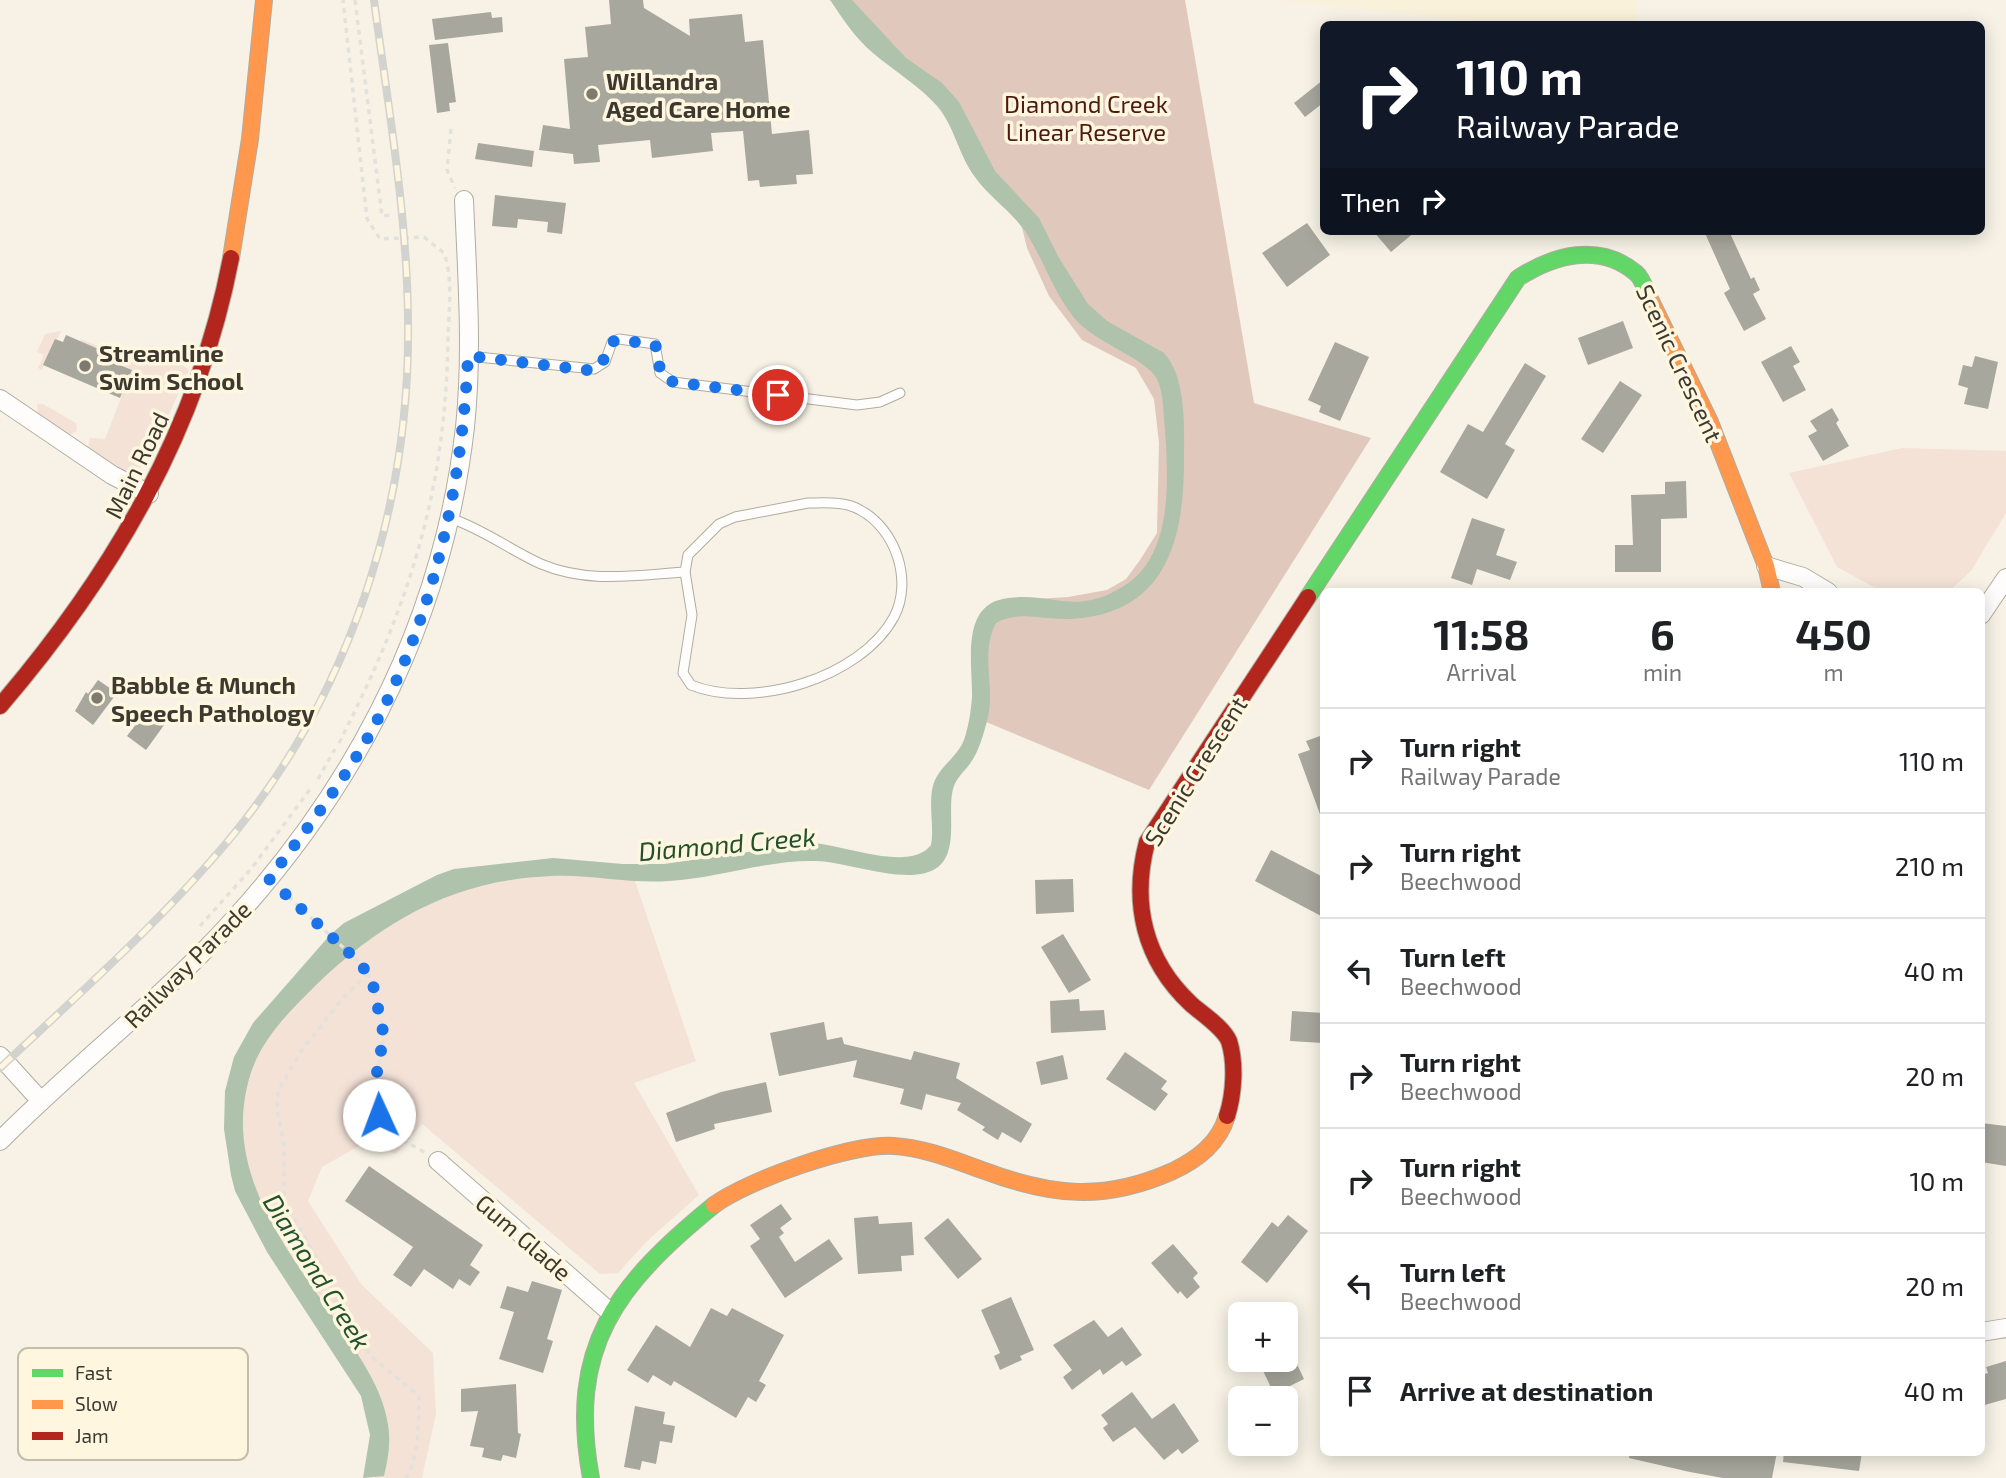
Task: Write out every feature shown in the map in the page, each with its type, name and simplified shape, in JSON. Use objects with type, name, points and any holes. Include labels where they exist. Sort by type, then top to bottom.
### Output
[{"type":"street","name":"Main Road","points":[[0,706],[86,600],[149,494],[192,401],[221,302],[244,182],[264,0]]},
{"type":"street","name":"Railway Parade","points":[[0,1141],[203,953],[269,879],[315,818],[359,751],[394,686],[432,584],[450,518],[465,426],[468,356],[464,200]]},
{"type":"street","name":"Scenic Crescent","points":[[591,1478],[582,1412],[587,1373],[598,1336],[611,1313],[658,1257],[700,1216],[731,1193],[851,1150],[877,1146],[912,1148],[1033,1187],[1085,1194],[1121,1189],[1200,1158],[1221,1133],[1232,1080],[1232,1056],[1228,1039],[1177,990],[1148,942],[1138,904],[1138,870],[1147,842],[1511,290],[1526,273],[1542,263],[1569,254],[1608,257],[1638,274],[1710,422],[1766,566],[1771,588]]},
{"type":"street","points":[[0,398],[112,475],[149,494]]},
{"type":"street","points":[[1766,566],[1803,577],[1821,588]]},
{"type":"street","points":[[1985,609],[2006,578]]},
{"type":"street","points":[[0,1056],[41,1101]]},
{"type":"street","name":"Gum Glade","points":[[438,1161],[611,1313]]},
{"type":"street","points":[[1985,1331],[2006,1328]]},
{"type":"lane","points":[[468,356],[594,369],[606,362],[612,342],[619,340],[655,344],[660,373],[673,382],[857,405],[880,402],[900,393]]},
{"type":"lane","points":[[808,503],[828,503],[860,510],[884,531],[900,562],[902,582],[894,617],[861,654],[833,670],[779,691],[732,696],[691,685],[683,673],[692,615],[685,572],[688,555],[719,524],[735,517],[808,503]]},
{"type":"lane","points":[[450,518],[471,525],[542,564],[570,574],[643,577],[685,572]]},
{"type":"path","points":[[194,933],[251,869],[315,782],[373,677],[418,559],[444,428],[449,307],[446,256],[424,237],[380,239],[368,219],[343,0]]},
{"type":"path","points":[[355,0],[382,216],[391,215]]},
{"type":"path","points":[[451,129],[447,170],[464,200]]},
{"type":"path","points":[[269,879],[368,973],[375,987],[383,1028],[384,1045],[377,1070],[379,1115],[397,1137],[438,1161]]},
{"type":"path","points":[[368,973],[342,999],[302,1050],[278,1091],[277,1110],[284,1144],[284,1201],[320,1264],[340,1310],[371,1356],[419,1396],[412,1469],[406,1478]]},
{"type":"shaded area","points":[[830,0],[852,0],[906,58],[942,83],[959,102],[995,171],[1039,218],[1059,258],[1088,304],[1107,321],[1164,353],[1171,364],[1177,376],[1183,404],[1184,434],[1183,491],[1173,546],[1148,589],[1127,604],[1102,614],[1069,619],[1023,616],[996,623],[989,646],[988,717],[976,754],[953,789],[950,841],[944,860],[938,867],[926,873],[912,875],[878,872],[828,862],[797,861],[669,881],[551,876],[516,879],[483,886],[452,895],[395,923],[342,962],[283,1019],[257,1057],[247,1087],[243,1123],[247,1158],[257,1192],[272,1224],[358,1354],[383,1404],[389,1438],[384,1476],[363,1478],[370,1435],[361,1396],[267,1252],[235,1191],[231,1175],[224,1129],[225,1091],[234,1057],[253,1023],[330,935],[344,923],[437,875],[454,869],[553,858],[623,864],[664,864],[811,843],[892,857],[908,857],[921,853],[931,845],[933,786],[939,773],[959,748],[968,727],[972,698],[972,640],[980,613],[989,604],[1003,599],[1020,597],[1076,602],[1106,595],[1124,586],[1140,572],[1152,555],[1160,536],[1167,492],[1167,470],[1163,403],[1157,379],[1143,364],[1094,335],[1075,319],[1025,231],[970,169],[938,107],[867,47]]},
{"type":"shaded area","points":[[1278,0],[1637,0],[1635,21],[1474,21]]},
{"type":"shaded area","points":[[61,331],[42,370],[38,368],[44,355],[37,352],[45,334]]},
{"type":"shaded area","points":[[81,339],[144,366],[152,345],[189,370],[148,461],[141,468],[133,471],[118,468],[88,448],[90,438],[105,439],[132,370],[80,341]]},
{"type":"shaded area","points":[[37,404],[43,404],[76,423],[77,431],[69,435],[38,414]]},
{"type":"shaded area","points":[[1902,448],[2006,451],[2006,513],[1971,571],[1952,588],[1876,588],[1837,567],[1789,473]]},
{"type":"shaded area","points":[[498,870],[634,878],[696,1061],[634,1083],[699,1195],[647,1241],[618,1273],[600,1274],[422,1124],[395,1154],[368,1141],[322,1167],[308,1201],[361,1284],[433,1353],[436,1414],[422,1478],[375,1478],[381,1428],[275,1250],[234,1139],[246,1053],[329,952]]},
{"type":"green space","name":"Diamond Creek Linear Reserve","points":[[843,0],[1185,0],[1254,403],[1371,438],[1149,790],[979,719],[975,653],[1003,601],[1068,597],[1107,590],[1126,579],[1140,560],[1157,533],[1159,443],[1154,399],[1136,368],[1082,340],[1049,296],[1027,248],[1019,215],[969,141]]},
{"type":"building","name":"Willandra Aged Care Home","points":[[609,0],[643,0],[644,8],[690,36],[689,19],[742,14],[745,42],[763,40],[772,134],[809,130],[813,174],[796,175],[797,184],[760,187],[759,180],[748,181],[743,131],[711,133],[713,151],[652,158],[650,140],[598,145],[600,162],[574,164],[573,154],[539,150],[543,125],[570,129],[564,59],[588,57],[585,27],[611,24]]},
{"type":"building","points":[[491,12],[492,18],[502,17],[503,32],[435,40],[432,19]]},
{"type":"building","points":[[448,43],[456,102],[449,103],[450,111],[437,113],[429,45]]},
{"type":"building","points":[[1320,82],[1320,105],[1305,117],[1294,103]]},
{"type":"building","points":[[478,143],[534,151],[532,167],[475,159]]},
{"type":"building","points":[[495,195],[566,203],[562,234],[547,232],[548,222],[518,219],[517,228],[492,226]]},
{"type":"building","points":[[1307,223],[1330,255],[1287,287],[1262,253]]},
{"type":"building","points":[[1376,235],[1411,235],[1391,252]]},
{"type":"building","points":[[1706,235],[1731,235],[1751,279],[1754,277],[1760,290],[1753,294],[1766,319],[1744,331],[1724,293],[1730,289]]},
{"type":"building","points":[[1623,321],[1633,348],[1588,365],[1578,338]]},
{"type":"building","name":"Streamline Swim School","points":[[66,335],[117,357],[115,363],[132,370],[120,398],[43,365],[55,339],[63,342]]},
{"type":"building","points":[[1335,342],[1369,357],[1340,421],[1319,412],[1321,406],[1308,400]]},
{"type":"building","points":[[1791,346],[1800,362],[1793,366],[1806,390],[1783,402],[1761,362]]},
{"type":"building","points":[[1975,356],[1998,362],[1988,409],[1964,404],[1968,388],[1958,385],[1963,365],[1972,367]]},
{"type":"building","points":[[1525,363],[1546,376],[1505,444],[1515,450],[1487,499],[1440,472],[1468,424],[1483,432]]},
{"type":"building","points":[[1620,381],[1642,395],[1603,453],[1581,439]]},
{"type":"building","points":[[1832,408],[1839,420],[1836,423],[1849,446],[1823,461],[1808,436],[1817,431],[1810,421]]},
{"type":"building","points":[[1686,481],[1687,518],[1661,519],[1661,572],[1615,572],[1615,545],[1633,545],[1631,495],[1665,494],[1665,482]]},
{"type":"building","points":[[1472,518],[1505,529],[1496,555],[1517,562],[1510,580],[1477,569],[1472,585],[1451,578]]},
{"type":"building","name":"Babble & Munch Speech Pathology","points":[[98,680],[117,693],[93,725],[75,711],[86,692],[88,694]]},
{"type":"building","points":[[149,707],[167,721],[146,750],[127,736]]},
{"type":"building","points":[[1320,736],[1320,814],[1298,754],[1310,750],[1306,741]]},
{"type":"building","points":[[1271,850],[1320,875],[1320,915],[1255,881]]},
{"type":"building","points":[[1073,879],[1074,912],[1036,914],[1035,880]]},
{"type":"building","points":[[1063,934],[1091,980],[1069,993],[1041,947]]},
{"type":"building","points":[[1079,999],[1080,1011],[1104,1010],[1106,1030],[1051,1033],[1050,1001]]},
{"type":"building","points":[[1292,1011],[1320,1013],[1320,1043],[1290,1041]]},
{"type":"building","points":[[824,1022],[827,1040],[842,1037],[844,1044],[911,1060],[914,1051],[960,1063],[956,1078],[1032,1124],[1021,1143],[1002,1132],[998,1140],[982,1130],[985,1127],[957,1110],[961,1103],[926,1094],[922,1110],[900,1104],[904,1089],[853,1077],[857,1060],[779,1076],[770,1033]]},
{"type":"building","points":[[1125,1052],[1167,1081],[1161,1089],[1168,1094],[1155,1111],[1106,1079]]},
{"type":"building","points":[[1063,1055],[1068,1079],[1041,1085],[1036,1062]]},
{"type":"building","points":[[766,1082],[772,1112],[714,1124],[715,1129],[676,1142],[666,1113],[721,1092]]},
{"type":"building","points":[[1985,1123],[2006,1126],[2006,1166],[1985,1163]]},
{"type":"building","points":[[369,1166],[483,1245],[470,1265],[480,1272],[470,1286],[459,1279],[453,1289],[424,1269],[411,1287],[393,1275],[413,1247],[345,1201]]},
{"type":"building","points":[[781,1204],[792,1219],[780,1228],[784,1233],[779,1237],[795,1262],[829,1239],[843,1259],[785,1298],[750,1246],[760,1239],[750,1225]]},
{"type":"building","points":[[1288,1215],[1308,1231],[1267,1283],[1241,1262],[1272,1222],[1278,1227]]},
{"type":"building","points":[[878,1216],[879,1224],[912,1222],[914,1255],[901,1256],[902,1271],[858,1274],[854,1218]]},
{"type":"building","points":[[948,1218],[982,1259],[958,1279],[924,1238]]},
{"type":"building","points":[[1173,1244],[1198,1273],[1193,1278],[1200,1287],[1187,1299],[1180,1291],[1178,1294],[1151,1263]]},
{"type":"building","points":[[532,1281],[562,1290],[547,1339],[553,1341],[543,1373],[499,1359],[514,1312],[500,1308],[507,1286],[528,1292]]},
{"type":"building","points":[[1011,1297],[1034,1350],[1020,1356],[1022,1360],[1000,1370],[994,1356],[1000,1353],[981,1310]]},
{"type":"building","points":[[711,1308],[727,1316],[732,1308],[784,1335],[759,1381],[766,1385],[756,1402],[748,1397],[736,1418],[674,1381],[671,1386],[653,1375],[648,1383],[627,1370],[656,1325],[690,1347]]},
{"type":"building","points":[[1094,1320],[1108,1337],[1122,1327],[1142,1355],[1126,1366],[1122,1361],[1103,1375],[1100,1369],[1072,1390],[1063,1377],[1072,1370],[1053,1345]]},
{"type":"building","points":[[2006,1361],[2006,1399],[1985,1405],[1985,1374],[1988,1373],[1986,1367]]},
{"type":"building","points":[[1298,1366],[1304,1379],[1290,1386],[1270,1386],[1264,1372],[1298,1372]]},
{"type":"building","points":[[516,1384],[518,1433],[521,1434],[516,1458],[503,1455],[501,1461],[482,1457],[484,1448],[470,1446],[478,1411],[461,1412],[461,1389]]},
{"type":"building","points":[[1132,1392],[1152,1419],[1174,1403],[1199,1441],[1182,1454],[1178,1449],[1164,1460],[1135,1427],[1113,1442],[1103,1428],[1108,1424],[1101,1415]]},
{"type":"building","points":[[635,1406],[665,1412],[663,1424],[675,1426],[672,1443],[660,1441],[656,1464],[642,1461],[640,1470],[624,1467]]},
{"type":"building","points":[[1776,1456],[1772,1478],[1723,1478],[1629,1458]]},
{"type":"building","points":[[1784,1456],[1861,1456],[1859,1471],[1783,1462]]},
{"type":"railway","points":[[0,1068],[146,930],[228,841],[271,785],[308,725],[339,662],[364,596],[384,529],[398,460],[406,390],[408,319],[400,199],[374,0]]},
{"type":"traffic: fast","points":[[1308,597],[1518,278],[1561,258],[1577,255],[1607,257],[1636,273],[1649,297]]},
{"type":"traffic: fast","points":[[591,1478],[585,1432],[586,1391],[594,1355],[607,1322],[626,1292],[650,1263],[714,1205]]},
{"type":"traffic: slow","points":[[231,258],[250,139],[264,0]]},
{"type":"traffic: slow","points":[[1649,297],[1710,422],[1766,566],[1771,588]]},
{"type":"traffic: slow","points":[[714,1205],[751,1185],[801,1165],[853,1150],[894,1146],[928,1152],[1007,1179],[1055,1190],[1078,1192],[1124,1188],[1173,1171],[1191,1161],[1213,1142],[1227,1116]]},
{"type":"traffic: jam","points":[[0,706],[79,604],[146,497],[197,382],[216,321],[231,258]]},
{"type":"traffic: jam","points":[[1227,1116],[1233,1078],[1229,1041],[1217,1026],[1175,987],[1152,949],[1141,908],[1142,865],[1147,842],[1308,597]]},
{"type":"place","name":"Willandra Aged Care Home","points":[[592,94]]},
{"type":"place","name":"Streamline Swim School","points":[[85,366]]},
{"type":"place","name":"Babble & Munch Speech Pathology","points":[[97,698]]},
{"type":"route","points":[[379,1115],[377,1070],[384,1036],[372,980],[360,963],[269,879],[315,818],[366,740],[394,686],[432,584],[450,518],[465,426],[468,356],[587,370],[600,367],[606,362],[612,342],[616,340],[655,344],[658,348],[658,366],[665,379],[778,395]]},
{"type":"water label","name":"Diamond Creek","points":[[727,843]]},
{"type":"water label","name":"Diamond Creek","points":[[318,1271]]}]
